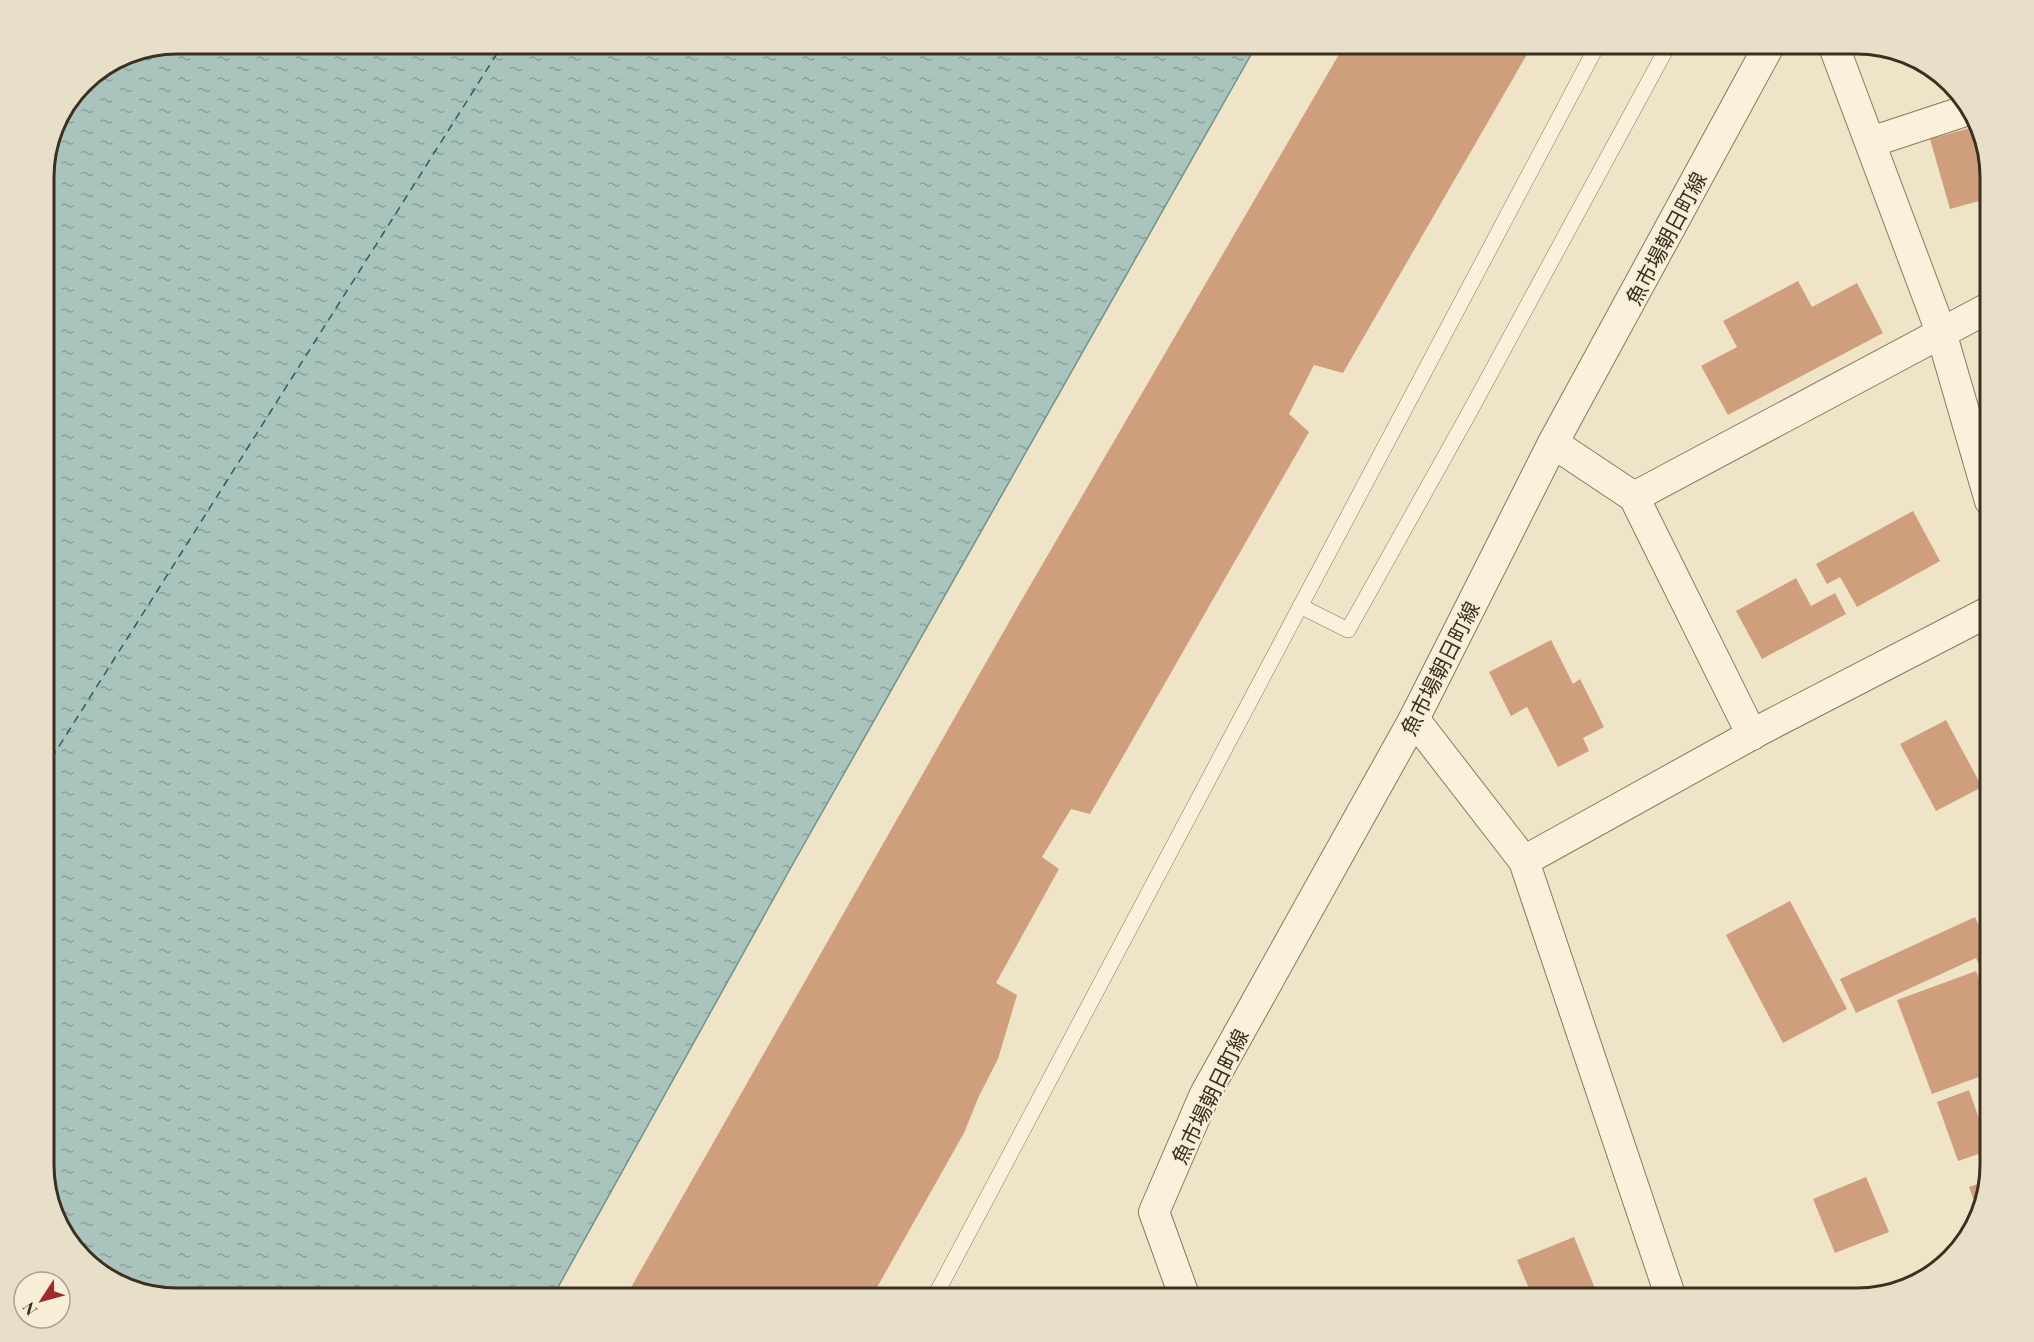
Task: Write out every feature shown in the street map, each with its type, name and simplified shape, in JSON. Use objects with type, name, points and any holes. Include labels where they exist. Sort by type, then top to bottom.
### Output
[{"type":"street","name":"魚市場朝日町線","points":[[1181,1288],[1154,1212],[1205,1094],[1414,719],[1553,443],[1765,54]]},
{"type":"street","points":[[1837,54],[1941,332],[1980,467]]},
{"type":"street","points":[[1871,142],[1961,112]]},
{"type":"street","points":[[1634,497],[1980,312]]},
{"type":"street","points":[[1553,443],[1634,497],[1752,735]]},
{"type":"street","points":[[1524,861],[1752,735],[1980,616]]},
{"type":"street","points":[[1414,719],[1524,861],[1667,1288]]},
{"type":"lane","points":[[940,1288],[1593,54]]},
{"type":"lane","points":[[1300,606],[1348,630],[1468,415],[1663,54]]},
{"type":"water","points":[[177,54],[1251,54],[790,869],[558,1288],[161,1287],[145,1284],[123,1275],[90,1252],[63,1212],[54,1173],[54,169],[58,145],[67,123],[80,102],[96,85],[123,67],[145,58]]},
{"type":"building","points":[[1339,54],[1527,54],[1343,373],[1314,365],[1289,414],[1309,432],[1090,814],[1071,809],[1042,857],[1059,869],[996,983],[1017,995],[998,1059],[979,1096],[964,1133],[877,1288],[631,1288],[1017,608]]},
{"type":"building","points":[[1970,128],[1979,161],[1980,201],[1950,209],[1930,139]]},
{"type":"building","points":[[1798,281],[1812,307],[1857,283],[1883,333],[1728,415],[1701,366],[1737,347],[1723,321]]},
{"type":"building","points":[[1913,511],[1940,561],[1857,607],[1840,577],[1827,584],[1816,564]]},
{"type":"building","points":[[1796,578],[1811,606],[1835,593],[1846,614],[1762,659],[1736,611]]},
{"type":"building","points":[[1551,640],[1573,684],[1580,679],[1604,727],[1583,738],[1589,751],[1558,767],[1527,707],[1511,716],[1489,672]]},
{"type":"building","points":[[1946,720],[1980,783],[1980,788],[1936,811],[1900,744]]},
{"type":"building","points":[[1790,901],[1847,1009],[1783,1043],[1726,935]]},
{"type":"building","points":[[1975,917],[1980,928],[1980,967],[1976,958],[1856,1013],[1840,979]]},
{"type":"building","points":[[1976,971],[1980,982],[1980,1077],[1932,1094],[1897,1000]]},
{"type":"building","points":[[1969,1090],[1980,1121],[1980,1153],[1958,1161],[1937,1102]]},
{"type":"building","points":[[1866,1177],[1889,1232],[1835,1253],[1813,1199]]},
{"type":"building","points":[[1979,1184],[1974,1201],[1969,1187]]},
{"type":"building","points":[[1574,1237],[1595,1288],[1529,1288],[1517,1260]]},
{"type":"ferry route","points":[[54,754],[497,54]]}]
